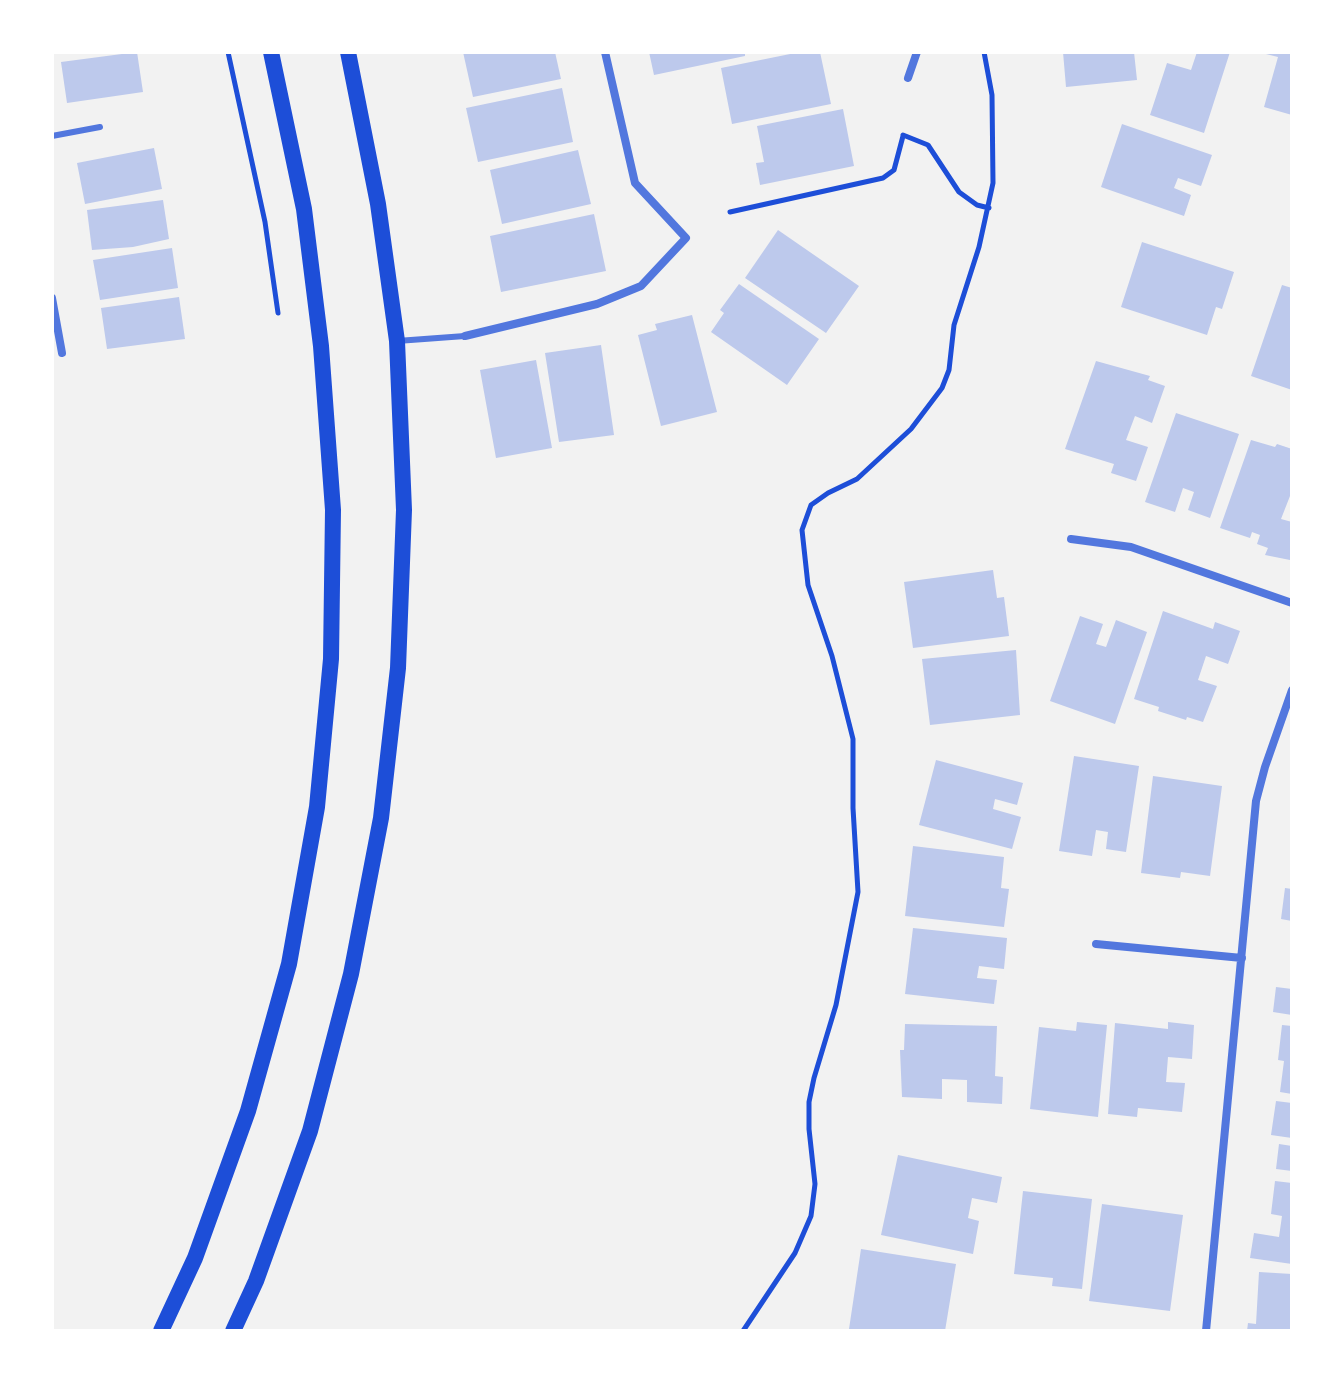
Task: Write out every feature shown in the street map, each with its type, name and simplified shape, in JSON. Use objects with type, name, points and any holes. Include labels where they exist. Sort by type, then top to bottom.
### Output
[{"type":"main road","points":[[161,1331],[195,1258],[248,1111],[289,964],[317,807],[331,659],[333,510],[321,346],[304,209],[271,52]]},
{"type":"main road","points":[[233,1331],[256,1281],[310,1131],[351,974],[381,818],[398,668],[404,510],[397,341],[378,204],[348,52]]},
{"type":"street","points":[[465,336],[597,304],[641,286],[686,238],[635,183],[605,52]]},
{"type":"street","points":[[908,78],[917,52]]},
{"type":"street","points":[[52,298],[62,353]]},
{"type":"street","points":[[1071,539],[1131,547],[1292,603]]},
{"type":"street","points":[[1206,1331],[1256,801],[1292,690]]},
{"type":"street","points":[[1096,944],[1242,958]]},
{"type":"lane","points":[[52,136],[100,127]]},
{"type":"lane","points":[[397,341],[465,336]]},
{"type":"path","points":[[228,52],[263,210],[278,313]]},
{"type":"path","points":[[743,1331],[795,1253],[813,1208],[815,1184],[809,1102],[836,1005],[858,892],[853,739],[832,656],[808,585],[802,530],[811,505],[866,472],[911,429],[942,388],[949,370],[954,325],[979,247],[993,183],[993,113],[984,52]]},
{"type":"path","points":[[730,212],[888,176],[895,166],[903,134],[928,145],[959,192],[977,205],[989,208]]},
{"type":"building","points":[[137,52],[143,92],[67,103],[61,62]]},
{"type":"building","points":[[463,52],[555,52],[561,79],[473,97]]},
{"type":"building","points":[[649,52],[745,52],[745,56],[654,75]]},
{"type":"building","points":[[800,52],[820,52],[831,104],[732,124],[721,68]]},
{"type":"building","points":[[1063,52],[1134,52],[1137,80],[1066,87]]},
{"type":"building","points":[[1197,52],[1230,52],[1204,133],[1150,115],[1167,63],[1191,70]]},
{"type":"building","points":[[1292,52],[1292,115],[1264,107],[1278,57],[1262,53]]},
{"type":"building","points":[[562,88],[573,142],[478,162],[466,108]]},
{"type":"building","points":[[843,109],[854,166],[760,185],[756,163],[764,162],[757,126]]},
{"type":"building","points":[[1122,124],[1212,155],[1201,186],[1178,178],[1174,188],[1191,195],[1184,216],[1101,187]]},
{"type":"building","points":[[154,148],[162,189],[85,204],[77,163]]},
{"type":"building","points":[[578,150],[591,204],[502,224],[490,170]]},
{"type":"building","points":[[163,200],[169,239],[133,247],[92,250],[87,210]]},
{"type":"building","points":[[594,214],[606,271],[501,292],[490,236]]},
{"type":"building","points":[[778,230],[859,286],[826,333],[745,278]]},
{"type":"building","points":[[1142,242],[1234,272],[1222,309],[1216,307],[1207,335],[1121,307]]},
{"type":"building","points":[[172,248],[178,288],[100,300],[93,260]]},
{"type":"building","points":[[739,284],[819,339],[787,385],[711,332],[724,313],[720,310]]},
{"type":"building","points":[[1282,285],[1292,288],[1292,390],[1251,376]]},
{"type":"building","points":[[179,297],[185,339],[107,349],[101,308]]},
{"type":"building","points":[[692,315],[717,412],[661,426],[638,335],[657,330],[655,324]]},
{"type":"building","points":[[601,345],[614,435],[559,442],[545,353]]},
{"type":"building","points":[[536,360],[552,448],[496,458],[480,370]]},
{"type":"building","points":[[1096,361],[1150,376],[1148,380],[1165,386],[1152,423],[1135,416],[1126,440],[1148,447],[1136,481],[1111,473],[1114,464],[1065,449]]},
{"type":"building","points":[[1176,413],[1239,434],[1210,518],[1188,510],[1194,492],[1183,488],[1175,512],[1145,502]]},
{"type":"building","points":[[1251,440],[1292,449],[1292,497],[1281,519],[1292,522],[1290,560],[1265,555],[1268,548],[1257,544],[1260,535],[1252,532],[1250,538],[1220,528]]},
{"type":"building","points":[[993,570],[997,598],[1004,597],[1009,636],[913,648],[904,582]]},
{"type":"building","points":[[1163,611],[1213,629],[1215,622],[1240,631],[1228,664],[1206,656],[1198,680],[1217,686],[1203,722],[1158,711],[1159,707],[1134,699]]},
{"type":"building","points":[[1080,616],[1103,624],[1096,644],[1106,647],[1116,620],[1147,632],[1115,724],[1050,701]]},
{"type":"building","points":[[1016,650],[1020,715],[930,725],[922,659]]},
{"type":"building","points":[[1074,756],[1139,766],[1126,852],[1106,849],[1108,832],[1096,830],[1092,856],[1059,851]]},
{"type":"building","points":[[936,760],[1023,783],[1017,805],[995,799],[993,809],[1021,817],[1012,849],[919,825]]},
{"type":"building","points":[[1153,776],[1222,786],[1210,876],[1181,872],[1180,878],[1141,873]]},
{"type":"building","points":[[913,846],[1004,857],[1001,888],[1009,889],[1004,927],[905,916]]},
{"type":"building","points":[[1285,888],[1292,889],[1292,921],[1281,919]]},
{"type":"building","points":[[913,928],[1007,938],[1004,969],[979,966],[977,978],[997,980],[994,1004],[905,994]]},
{"type":"building","points":[[1276,987],[1292,989],[1292,1015],[1273,1012]]},
{"type":"building","points":[[1077,1022],[1107,1025],[1098,1117],[1030,1109],[1039,1027],[1076,1031]]},
{"type":"building","points":[[1168,1022],[1194,1025],[1192,1059],[1168,1057],[1166,1082],[1185,1083],[1182,1112],[1138,1108],[1137,1117],[1108,1114],[1115,1023],[1168,1029]]},
{"type":"building","points":[[905,1024],[997,1026],[995,1076],[1003,1077],[1002,1104],[967,1102],[967,1080],[942,1079],[942,1099],[902,1097],[900,1050],[904,1050]]},
{"type":"building","points":[[1282,1025],[1292,1026],[1292,1094],[1280,1092],[1284,1061],[1278,1060]]},
{"type":"building","points":[[1276,1101],[1292,1103],[1292,1138],[1271,1135]]},
{"type":"building","points":[[1279,1144],[1292,1146],[1292,1171],[1276,1169]]},
{"type":"building","points":[[898,1155],[1002,1177],[997,1203],[972,1198],[968,1218],[979,1221],[973,1254],[881,1235]]},
{"type":"building","points":[[1275,1181],[1292,1183],[1292,1264],[1250,1258],[1254,1233],[1279,1237],[1282,1216],[1271,1214]]},
{"type":"building","points":[[1023,1191],[1092,1199],[1082,1289],[1052,1286],[1053,1278],[1014,1274]]},
{"type":"building","points":[[1102,1204],[1183,1215],[1170,1311],[1089,1301]]},
{"type":"building","points":[[861,1249],[956,1264],[945,1331],[849,1329]]},
{"type":"building","points":[[1259,1272],[1292,1274],[1292,1329],[1247,1331],[1248,1323],[1256,1324]]}]
